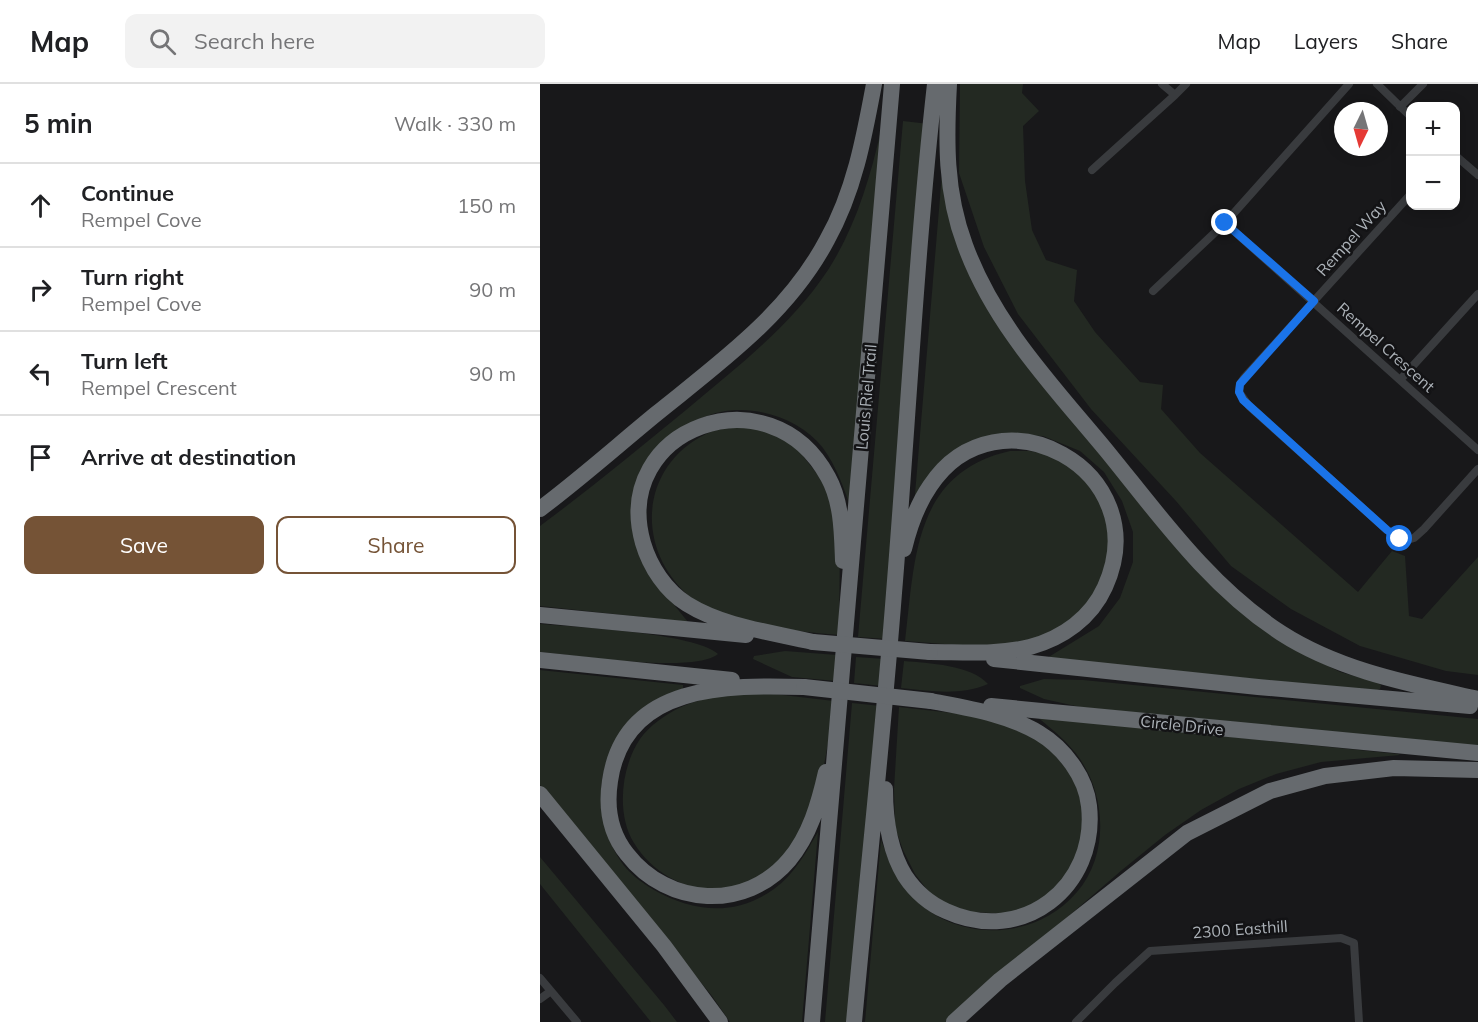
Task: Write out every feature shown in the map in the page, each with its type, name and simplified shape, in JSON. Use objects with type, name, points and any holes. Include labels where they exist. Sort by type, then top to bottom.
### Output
[{"type":"highway","points":[[540,509],[747,339],[787,299],[815,262],[837,221],[860,155],[874,84]]},
{"type":"highway","name":"Louis Riel Trail","points":[[840,710],[892,84]]},
{"type":"highway","points":[[854,1022],[870,837],[885,709],[922,204],[935,84]]},
{"type":"highway","points":[[949,84],[946,143],[949,183],[963,243],[981,286],[1008,330],[1196,560],[1241,604],[1282,634],[1309,648],[1358,669],[1478,699]]},
{"type":"highway","points":[[813,642],[720,620],[701,612],[672,592],[652,566],[641,536],[639,504],[642,489],[648,474],[663,451],[686,433],[716,422],[748,420],[766,424],[782,429],[797,438],[820,463],[832,485],[841,525],[843,666]]},
{"type":"highway","points":[[895,591],[907,538],[929,487],[939,473],[965,454],[982,446],[1000,442],[1032,442],[1074,460],[1097,483],[1110,511],[1115,544],[1110,577],[1095,605],[1085,617],[1060,635],[1032,646],[1001,652],[930,652]]},
{"type":"highway","points":[[540,615],[1478,707]]},
{"type":"highway","points":[[540,660],[804,687]]},
{"type":"highway","points":[[804,687],[752,686],[708,689],[671,700],[654,709],[639,721],[626,736],[616,754],[608,793],[609,814],[615,835],[639,868],[659,882],[675,889],[694,896],[715,897],[731,896],[750,889],[776,873],[798,847],[815,813],[840,710]]},
{"type":"highway","name":"Circle Drive","points":[[804,687],[1478,753]]},
{"type":"highway","points":[[885,709],[885,808],[888,828],[897,860],[915,889],[941,909],[971,920],[990,922],[1007,920],[1037,910],[1062,891],[1082,864],[1088,848],[1090,814],[1084,786],[1065,755],[1041,734],[1007,719],[931,701]]},
{"type":"highway","points":[[812,1022],[840,710]]},
{"type":"highway","points":[[954,1022],[1000,980],[1187,833],[1270,791],[1325,776],[1394,768],[1478,770]]},
{"type":"highway","points":[[540,794],[664,945],[720,1022]]},
{"type":"street","points":[[1162,84],[1176,95]]},
{"type":"street","points":[[1092,170],[1186,84]]},
{"type":"street","points":[[1154,291],[1225,223],[1348,84]]},
{"type":"street","points":[[1377,84],[1406,112]]},
{"type":"street","points":[[1400,107],[1423,84]]},
{"type":"street","points":[[1460,160],[1478,175]]},
{"type":"street","name":"Rempel Way","points":[[1406,199],[1240,384],[1239,392],[1249,406],[1387,530],[1404,541],[1414,538],[1424,529],[1478,468]]},
{"type":"street","name":"Rempel Crescent","points":[[1225,223],[1478,450]]},
{"type":"street","points":[[1400,380],[1478,294]]},
{"type":"street","name":"2300 Easthill","points":[[1076,1022],[1150,951],[1341,938],[1354,943],[1359,1022]]},
{"type":"street","points":[[540,978],[577,1022]]},
{"type":"street","points":[[540,999],[550,991]]},
{"type":"shaded area","points":[[960,84],[1023,84],[1022,93],[1039,111],[1023,126],[1025,181],[1032,230],[1046,260],[1077,270],[1074,301],[1095,332],[1140,382],[1163,385],[1161,409],[1200,453],[1358,592],[1392,551],[1405,556],[1409,616],[1422,619],[1478,557],[1478,675],[1446,671],[1360,646],[1291,609],[1231,566],[1176,501],[1091,409],[1018,314],[984,247],[959,173]]},
{"type":"shaded area","points":[[903,121],[929,124],[887,639],[858,637]]},
{"type":"shaded area","points":[[881,130],[852,511],[840,478],[828,455],[812,436],[798,426],[767,414],[734,410],[718,413],[702,418],[689,427],[644,471],[650,575],[688,622],[540,606],[540,526],[614,469],[724,378],[780,328],[797,309],[828,270],[854,220],[867,185]]},
{"type":"shaded area","points":[[944,150],[964,251],[1058,400],[1290,647],[1340,672],[1376,682],[1381,685],[1380,689],[1374,691],[1047,658],[1099,626],[1120,598],[1133,562],[1133,532],[1122,501],[1104,472],[1080,451],[1043,436],[1008,435],[975,444],[914,506]]},
{"type":"shaded area","points":[[756,427],[791,441],[826,485],[840,538],[839,635],[803,632],[744,622],[709,609],[694,600],[675,581],[661,559],[654,536],[652,512],[656,489],[667,468],[683,449],[712,431]]},
{"type":"shaded area","points":[[1010,451],[1047,454],[1084,473],[1113,529],[1098,597],[1043,641],[983,647],[905,641],[917,551],[925,524],[937,499],[954,479],[978,462]]},
{"type":"shaded area","points":[[540,624],[661,636],[705,647],[718,654],[705,660],[660,663],[540,652]]},
{"type":"shaded area","points":[[785,651],[837,655],[836,681],[792,677],[753,659],[754,656]]},
{"type":"shaded area","points":[[856,657],[885,659],[882,686],[854,683]]},
{"type":"shaded area","points":[[904,661],[961,669],[981,678],[988,684],[956,691],[901,688]]},
{"type":"shaded area","points":[[540,670],[683,685],[683,688],[615,744],[606,764],[602,783],[603,812],[612,845],[627,869],[654,890],[699,907],[729,907],[744,904],[774,889],[788,877],[818,832],[802,1022],[730,1022],[712,996],[540,785]]},
{"type":"shaded area","points":[[1044,679],[1083,680],[1478,719],[1478,746],[1080,707],[1044,699],[1020,688],[1020,686]]},
{"type":"shaded area","points":[[732,693],[774,694],[834,701],[827,750],[810,814],[787,853],[765,872],[748,882],[716,889],[700,888],[685,884],[656,868],[634,843],[628,831],[623,805],[625,777],[640,739],[658,721],[685,705]]},
{"type":"shaded area","points":[[852,703],[881,706],[852,1022],[825,1022]]},
{"type":"shaded area","points":[[899,707],[988,717],[1043,740],[1080,786],[1086,835],[1059,890],[1012,914],[972,912],[949,905],[929,892],[915,874],[895,827],[894,789]]},
{"type":"shaded area","points":[[1037,717],[1400,755],[1321,762],[1276,774],[1239,789],[1201,810],[1165,835],[946,1022],[865,1022],[881,840],[896,874],[908,892],[926,909],[946,921],[969,928],[992,930],[1016,928],[1039,921],[1059,909],[1077,892],[1087,877],[1095,861],[1099,844],[1099,808],[1095,791],[1089,774],[1076,753]]},
{"type":"shaded area","points":[[540,857],[677,1022],[651,1022],[540,884]]},
{"type":"route","points":[[1225,223],[1314,301],[1244,378],[1239,392],[1243,400],[1387,530],[1400,539]]}]
